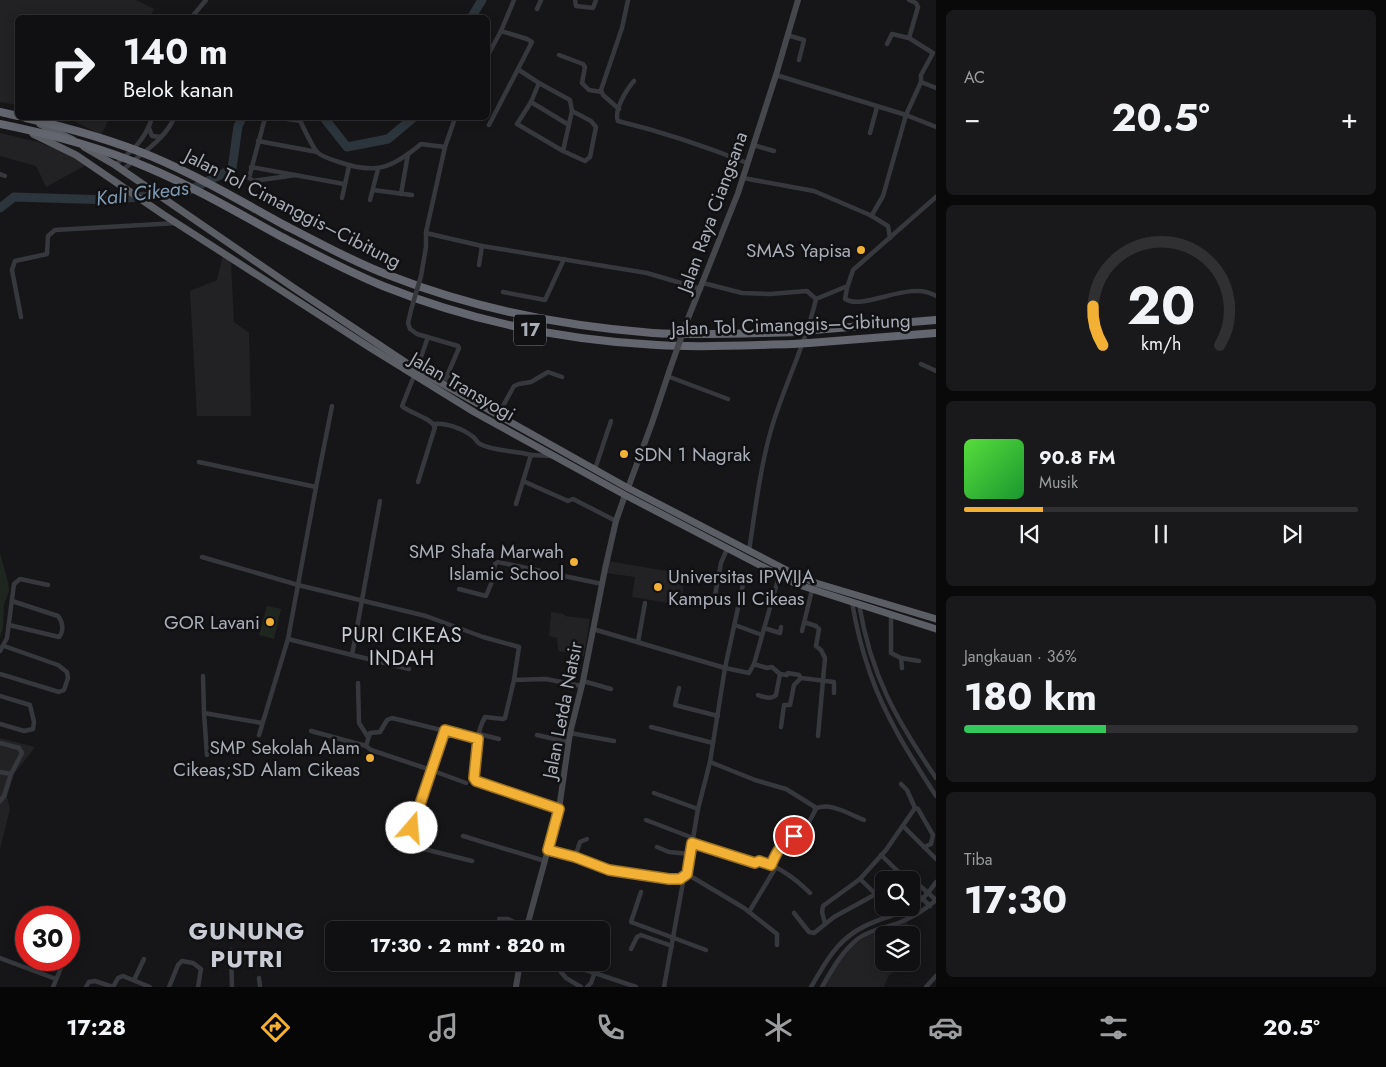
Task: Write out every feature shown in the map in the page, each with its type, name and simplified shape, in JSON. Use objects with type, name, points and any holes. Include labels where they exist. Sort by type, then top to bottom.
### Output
[{"type":"highway","points":[[0,111],[15,115]]},
{"type":"highway","name":"Jalan Transyogi","points":[[29,120],[64,135],[126,172],[414,368],[595,469],[626,491],[727,549],[812,590],[936,629]]},
{"type":"highway","name":"Jalan Tol Cimanggis–Cibitung","points":[[32,120],[107,140],[152,157],[187,172],[340,254],[389,276],[484,307],[534,318],[654,333],[797,332],[935,320]]},
{"type":"highway","name":"Jalan Transyogi","points":[[0,123],[29,132],[68,150],[164,215],[414,376],[474,412],[555,456],[796,575],[816,583],[936,619]]},
{"type":"highway","name":"Jalan Tol Cimanggis–Cibitung","points":[[0,123],[86,146],[148,168],[181,183],[334,265],[400,292],[481,318],[533,330],[656,345],[702,347],[793,344],[935,333]]},
{"type":"highway","points":[[474,412],[478,404]]},
{"type":"highway","points":[[910,620],[913,612]]},
{"type":"main road","name":"Jalan Raya Ciangsana","points":[[626,491],[652,423],[686,321],[730,217],[798,0]]},
{"type":"main road","name":"Jalan Letda Natsir","points":[[528,921],[559,809],[568,742],[616,521],[626,491]]},
{"type":"main road","points":[[516,987],[519,971]]},
{"type":"street","points":[[194,15],[206,0]]},
{"type":"street","points":[[490,51],[514,0]]},
{"type":"street","points":[[537,9],[541,0]]},
{"type":"street","points":[[575,0],[576,6],[593,8],[596,0]]},
{"type":"street","points":[[602,92],[622,28],[628,0]]},
{"type":"street","points":[[909,0],[916,3],[918,7],[909,38]]},
{"type":"street","points":[[489,125],[532,42],[501,31]]},
{"type":"street","points":[[870,215],[883,196],[906,115],[933,53],[909,38],[892,34],[887,44]]},
{"type":"street","points":[[787,35],[804,40],[800,60]]},
{"type":"street","points":[[559,55],[583,64],[585,67],[582,83],[589,90],[602,92],[619,109]]},
{"type":"street","points":[[518,70],[539,83],[567,96],[572,103],[563,151]]},
{"type":"street","points":[[776,75],[936,126]]},
{"type":"street","points":[[634,81],[625,92],[616,118],[618,121],[659,131],[747,163]]},
{"type":"street","points":[[921,82],[936,88]]},
{"type":"street","points":[[539,83],[531,102],[517,123],[518,125],[563,151],[585,161],[588,160],[597,129],[591,121],[572,111]]},
{"type":"street","points":[[531,102],[569,125]]},
{"type":"street","points":[[870,133],[877,108]]},
{"type":"street","points":[[115,165],[138,146],[149,128],[151,120]]},
{"type":"street","points":[[126,172],[139,155],[162,137],[173,120]]},
{"type":"street","points":[[264,120],[249,178],[253,181],[296,175]]},
{"type":"street","points":[[301,120],[317,152]]},
{"type":"street","points":[[443,385],[459,348],[458,346],[417,334],[410,329],[408,323],[421,276],[426,247],[426,233],[445,147],[454,120]]},
{"type":"street","points":[[149,128],[152,136],[162,137]]},
{"type":"street","points":[[258,141],[317,152],[349,166],[378,169],[390,165],[421,144],[445,147]]},
{"type":"street","points":[[753,145],[774,152]]},
{"type":"street","points":[[401,194],[408,154]]},
{"type":"street","points":[[342,198],[349,166]]},
{"type":"street","points":[[251,167],[344,184]]},
{"type":"street","points":[[370,200],[378,169]]},
{"type":"street","points":[[743,178],[814,191],[870,215],[888,226],[890,238]]},
{"type":"street","points":[[373,190],[412,196]]},
{"type":"street","points":[[936,197],[853,270],[845,299],[853,303],[918,291],[936,296]]},
{"type":"street","points":[[21,317],[12,270],[15,261],[47,254],[48,236],[55,230],[177,223]]},
{"type":"street","points":[[426,233],[482,246],[647,273],[742,293],[770,294],[807,291],[816,298]]},
{"type":"street","points":[[480,265],[482,246]]},
{"type":"street","points":[[503,292],[545,300],[564,259]]},
{"type":"street","points":[[816,298],[847,288]]},
{"type":"street","points":[[749,551],[761,476],[771,431],[810,322],[816,298]]},
{"type":"street","points":[[414,368],[428,337]]},
{"type":"street","points":[[418,361],[448,376]]},
{"type":"street","points":[[920,364],[936,371]]},
{"type":"street","points":[[498,415],[514,386],[531,382],[548,372],[562,377]]},
{"type":"street","points":[[414,376],[402,406],[434,424],[443,424],[471,435],[481,444],[531,455],[555,456]]},
{"type":"street","points":[[667,376],[728,398]]},
{"type":"street","points":[[259,735],[288,639],[332,406]]},
{"type":"street","points":[[595,469],[611,421]]},
{"type":"street","points":[[418,482],[434,424]]},
{"type":"street","points":[[516,504],[531,455]]},
{"type":"street","points":[[199,462],[316,487]]},
{"type":"street","points":[[523,481],[568,501],[573,499],[616,521]]},
{"type":"street","points":[[352,655],[380,501]]},
{"type":"street","points":[[714,601],[721,562],[727,549]]},
{"type":"street","points":[[202,557],[298,585],[426,616],[483,637],[517,646],[519,650],[505,718],[485,718],[478,737],[475,780],[559,809]]},
{"type":"street","points":[[459,589],[486,596],[491,584],[495,564],[498,562],[602,584]]},
{"type":"street","points":[[593,629],[725,668],[749,673],[754,664],[780,576]]},
{"type":"street","points":[[0,651],[4,646],[9,626],[14,584],[20,579],[48,584]]},
{"type":"street","points":[[664,987],[698,809],[710,762],[725,668],[744,580]]},
{"type":"street","points":[[802,630],[812,590]]},
{"type":"street","points":[[9,626],[59,638],[62,634],[62,624],[58,616],[12,601]]},
{"type":"street","points":[[638,642],[646,603]]},
{"type":"street","points":[[855,603],[877,684],[899,736],[936,796]]},
{"type":"street","points":[[891,614],[891,653],[901,658],[919,661]]},
{"type":"street","points":[[804,622],[819,629],[816,646],[826,658],[818,736]]},
{"type":"street","points":[[735,625],[762,635]]},
{"type":"street","points":[[764,628],[780,633],[782,627]]},
{"type":"street","points":[[288,639],[409,670]]},
{"type":"street","points":[[0,674],[60,692],[64,690],[68,678],[67,672],[58,665],[4,646]]},
{"type":"street","points":[[901,658],[902,668]]},
{"type":"street","points":[[754,664],[767,668],[772,667],[780,674],[788,673],[799,675],[801,678],[834,682],[834,693]]},
{"type":"street","points":[[758,695],[774,698],[780,674]]},
{"type":"street","points":[[203,676],[207,755]]},
{"type":"street","points":[[781,727],[784,705],[790,705],[794,685],[801,678]]},
{"type":"street","points":[[514,680],[546,679],[611,689]]},
{"type":"street","points":[[358,683],[359,723],[368,737]]},
{"type":"street","points":[[877,684],[903,729],[936,778]]},
{"type":"street","points":[[679,688],[675,705],[718,716]]},
{"type":"street","points":[[0,696],[28,703],[32,706],[34,722],[33,729],[24,731],[0,724]]},
{"type":"street","points":[[204,713],[262,723]]},
{"type":"street","points":[[366,746],[370,733],[380,732],[387,720],[392,718],[478,737],[499,739]]},
{"type":"street","points":[[651,727],[713,743]]},
{"type":"street","points":[[445,730],[412,828],[410,840],[420,848],[472,861]]},
{"type":"street","points":[[311,731],[366,746],[371,750],[466,783]]},
{"type":"street","points":[[570,733],[614,741]]},
{"type":"street","points":[[537,735],[568,742]]},
{"type":"street","points":[[0,743],[22,750],[22,757],[11,774],[0,801]]},
{"type":"street","points":[[710,762],[754,780],[786,789],[816,809]]},
{"type":"street","points":[[0,772],[11,774]]},
{"type":"street","points":[[900,784],[907,790],[915,808],[918,809],[933,835],[931,844],[924,847]]},
{"type":"street","points":[[654,793],[698,809]]},
{"type":"street","points":[[749,912],[773,866],[777,852],[784,842],[805,829],[816,809],[822,806],[829,807],[864,820]]},
{"type":"street","points":[[825,924],[822,912],[823,906],[860,880],[881,856],[915,808]]},
{"type":"street","points":[[646,820],[693,841],[755,863],[759,861],[773,866],[799,882],[810,892]]},
{"type":"street","points":[[903,826],[936,859]]},
{"type":"street","points":[[463,836],[546,861]]},
{"type":"street","points":[[575,857],[578,846],[583,840],[587,839]]},
{"type":"street","points":[[657,847],[669,852],[690,854]]},
{"type":"street","points":[[548,850],[575,857],[609,870],[669,879],[686,875],[749,912],[777,934],[777,945]]},
{"type":"street","points":[[881,856],[897,871]]},
{"type":"street","points":[[860,880],[875,893]]},
{"type":"street","points":[[811,987],[834,949],[856,931],[897,915],[923,900],[936,882]]},
{"type":"street","points":[[822,987],[842,952],[860,937],[898,923],[930,906],[936,900],[920,886]]},
{"type":"street","points":[[642,892],[631,922],[706,950]]},
{"type":"street","points":[[794,913],[810,933],[817,932],[834,917],[875,895]]},
{"type":"street","points":[[920,896],[930,906]]},
{"type":"street","points":[[499,919],[512,921]]},
{"type":"street","points":[[631,949],[637,937],[641,935],[672,946]]},
{"type":"street","points":[[231,950],[232,987]]},
{"type":"street","points":[[0,958],[56,979]]},
{"type":"street","points":[[134,980],[144,958]]},
{"type":"street","points":[[169,987],[178,965],[182,961],[193,963],[201,969],[198,987]]},
{"type":"street","points":[[824,965],[832,970]]},
{"type":"street","points":[[53,987],[60,971]]},
{"type":"street","points":[[560,971],[566,978],[581,987]]},
{"type":"street","points":[[592,971],[636,987]]},
{"type":"street","points":[[587,987],[591,983],[595,972]]},
{"type":"street","points":[[86,987],[93,980],[113,987],[118,978],[122,976],[150,987]]},
{"type":"street","points":[[926,987],[936,976]]},
{"type":"street","points":[[260,978],[260,987]]},
{"type":"shaded area","points":[[0,0],[136,0],[154,9],[151,15],[15,15],[15,105],[0,102]]},
{"type":"shaded area","points":[[72,120],[109,120],[101,135]]},
{"type":"shaded area","points":[[0,133],[38,142],[64,152],[86,165],[46,187],[36,166],[0,156]]},
{"type":"shaded area","points":[[223,255],[231,262],[234,322],[249,333],[251,416],[197,416],[190,291],[217,280]]},
{"type":"shaded area","points":[[0,553],[9,591],[4,604],[3,627],[0,638]]},
{"type":"shaded area","name":"Universitas IPWIJA Kampus II Cikeas","points":[[608,561],[685,574],[681,605],[632,597],[635,577],[606,573]]},
{"type":"shaded area","name":"GOR Lavani","points":[[267,606],[281,609],[274,639],[259,635]]},
{"type":"shaded area","points":[[551,612],[590,619],[584,656],[558,651],[557,638],[549,636]]},
{"type":"shaded area","points":[[0,738],[35,747],[14,774],[7,797],[10,809],[0,849]]},
{"type":"shaded area","points":[[907,922],[909,926],[896,926]]},
{"type":"shaded area","points":[[875,933],[875,971],[896,971],[889,975],[884,987],[824,987],[843,953],[867,936]]},
{"type":"waterway","name":"Kali Cikeas","points":[[473,15],[482,0]]},
{"type":"waterway","name":"Kali Cikeas","points":[[0,208],[14,197],[111,200],[188,191],[232,169],[238,126],[241,120]]},
{"type":"waterway","name":"Kali Cikeas","points":[[326,120],[347,147],[388,139],[411,120]]},
{"type":"place","name":"SMAS Yapisa","points":[[861,250]]},
{"type":"place","name":"SDN 1 Nagrak","points":[[624,454]]},
{"type":"place","name":"SMP Shafa Marwah Islamic School","points":[[574,562]]},
{"type":"place","name":"Universitas IPWIJA Kampus II Cikeas","points":[[658,587]]},
{"type":"place","name":"GOR Lavani","points":[[270,622]]},
{"type":"place","name":"SMP Sekolah Alam Cikeas;SD Alam Cikeas","points":[[370,758]]},
{"type":"district","name":"PURI CIKEAS INDAH","points":[[402,646]]},
{"type":"district","name":"GUNUNG PUTRI","points":[[247,945]]},
{"type":"route","points":[[412,828],[445,730],[478,739],[474,778],[476,781],[559,809],[548,850],[575,857],[609,870],[680,879],[687,874],[692,843],[755,863],[759,861],[771,865],[784,842],[794,836]]}]
